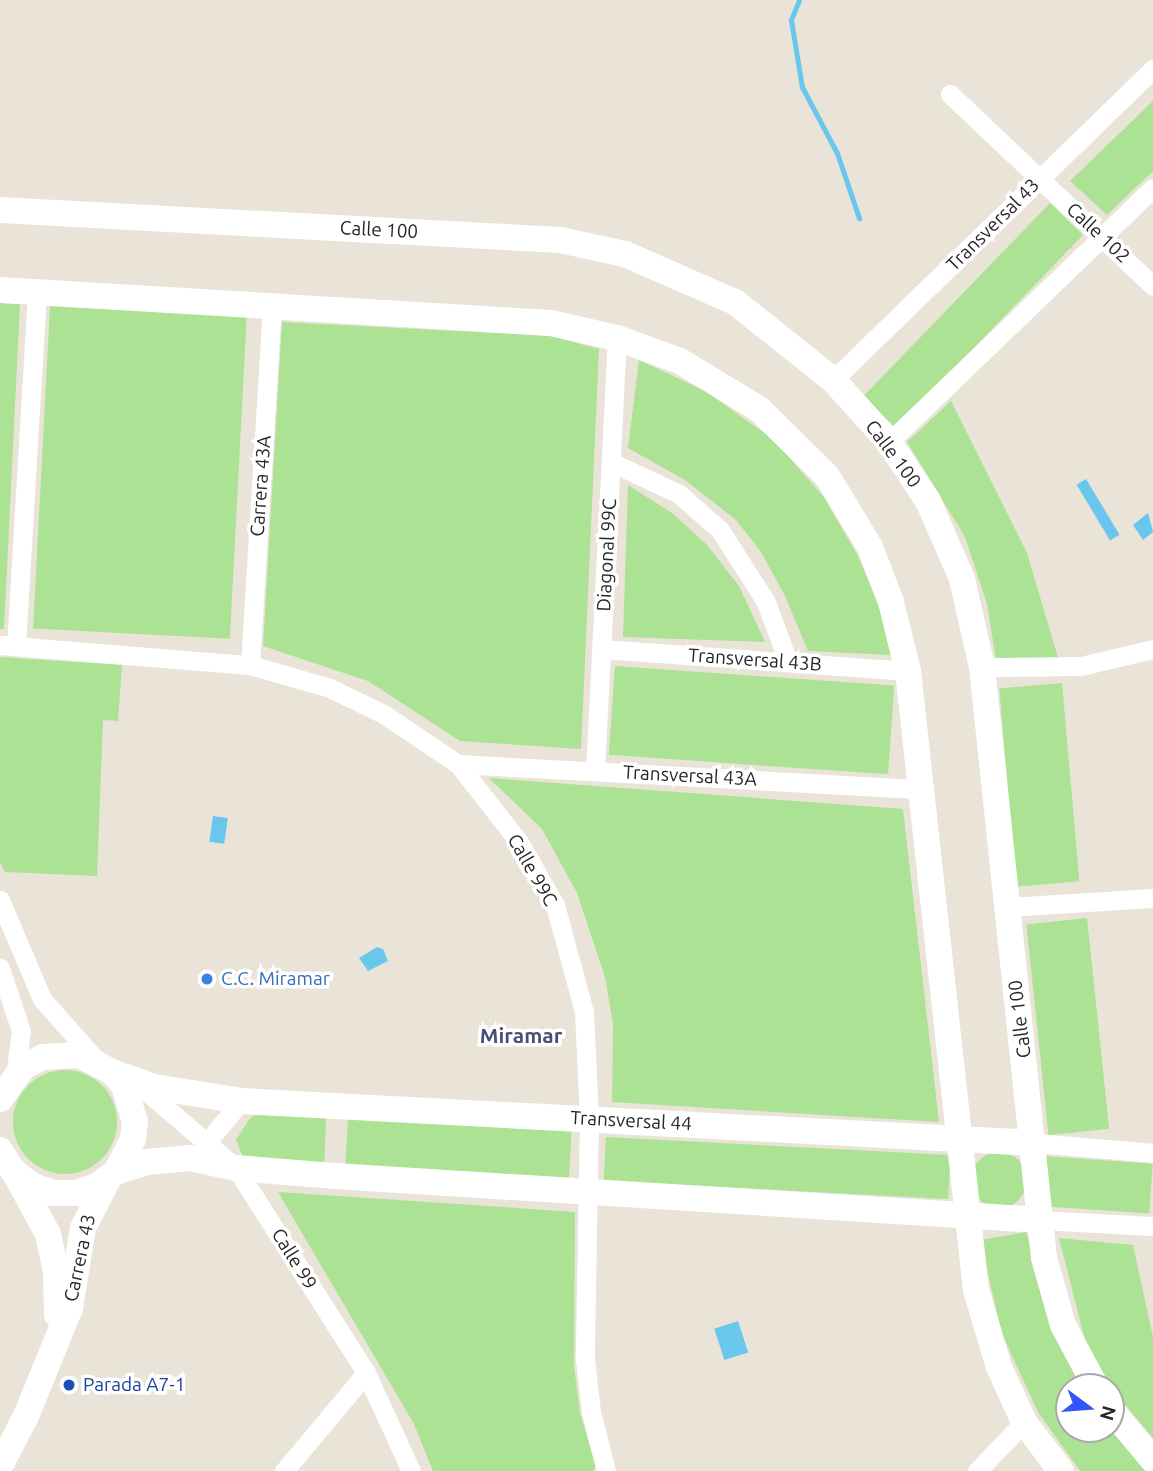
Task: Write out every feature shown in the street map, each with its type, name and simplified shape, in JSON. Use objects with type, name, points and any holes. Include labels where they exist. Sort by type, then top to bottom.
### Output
[{"type":"street","name":"Transversal 43","points":[[833,380],[1153,69]]},
{"type":"street","name":"Calle 102","points":[[950,94],[1153,286]]},
{"type":"street","points":[[889,442],[1153,188]]},
{"type":"street","name":"Calle 100","points":[[0,210],[560,240],[625,254],[735,302],[833,380],[889,442],[928,501],[962,579],[982,667],[1035,1143],[1044,1258],[1063,1325],[1089,1373]]},
{"type":"street","points":[[0,290],[551,323],[617,338],[680,361],[728,387],[788,435],[827,476],[870,547],[891,602],[908,671],[965,1218],[976,1290],[999,1367],[1024,1422],[1061,1471]]},
{"type":"street","points":[[8,645],[37,293]]},
{"type":"street","name":"Carrera 43A","points":[[250,665],[272,306]]},
{"type":"street","name":"Diagonal 99C","points":[[595,771],[617,338]]},
{"type":"street","points":[[611,462],[679,494],[720,530],[766,602],[788,662]]},
{"type":"street","name":"Calle 99C","points":[[8,645],[250,665],[356,698],[458,764],[519,842],[555,905],[584,1012],[589,1118],[585,1359],[590,1412],[606,1471]]},
{"type":"street","name":"Transversal 43B","points":[[602,649],[908,671]]},
{"type":"street","points":[[982,667],[1080,666],[1153,649]]},
{"type":"street","name":"Transversal 43A","points":[[458,764],[922,789]]},
{"type":"street","points":[[1007,907],[1153,898]]},
{"type":"street","name":"Calle 99","points":[[0,900],[42,999],[114,1071],[207,1142],[236,1168],[366,1373],[411,1471]]},
{"type":"street","points":[[0,968],[21,1031],[5,1089]]},
{"type":"street","name":"Transversal 44","points":[[5,1089],[43,1057],[62,1053],[114,1071],[241,1101],[1035,1143],[1153,1153]]},
{"type":"street","name":"Carrera 43","points":[[0,1466],[26,1416],[75,1288],[83,1228],[133,1139],[135,1121],[124,1086],[114,1071]]},
{"type":"street","points":[[207,1142],[241,1101]]},
{"type":"street","points":[[4,1161],[31,1185],[52,1193],[76,1193],[112,1175],[180,1158],[236,1168],[965,1218],[1153,1226]]},
{"type":"street","name":"Carrera 43","points":[[4,1161],[37,1210],[54,1256],[58,1286],[55,1341]]},
{"type":"street","points":[[284,1471],[366,1373]]},
{"type":"street","points":[[977,1471],[1024,1422]]},
{"type":"street","points":[[1125,1427],[1153,1460]]},
{"type":"green space","points":[[1153,101],[1153,171],[1107,215],[1070,181]]},
{"type":"green space","points":[[1050,203],[1083,235],[896,428],[863,397]]},
{"type":"green space","points":[[0,303],[20,304],[4,629],[0,629]]},
{"type":"green space","points":[[50,306],[247,316],[230,639],[33,629]]},
{"type":"green space","points":[[282,322],[551,336],[599,349],[581,749],[460,741],[368,681],[263,646]]},
{"type":"green space","points":[[639,360],[705,391],[773,439],[823,496],[857,554],[880,608],[891,655],[808,651],[785,596],[761,552],[736,520],[685,480],[628,448]]},
{"type":"green space","points":[[951,401],[1027,553],[1059,661],[996,660],[987,604],[965,537],[907,442]]},
{"type":"green space","points":[[628,485],[672,513],[707,545],[739,586],[765,642],[623,637]]},
{"type":"green space","points":[[0,657],[122,665],[118,721],[103,720],[97,876],[5,872],[0,862]]},
{"type":"green space","points":[[615,666],[894,686],[888,774],[609,755]]},
{"type":"green space","points":[[1062,683],[1079,881],[1017,887],[999,688]]},
{"type":"green space","points":[[489,778],[903,809],[939,1122],[612,1102],[613,1024],[605,977],[577,893],[542,829]]},
{"type":"green space","points":[[1087,918],[1109,1129],[1048,1135],[1026,924]]},
{"type":"green space","points":[[65,1070],[85,1074],[102,1085],[113,1102],[117,1122],[113,1142],[102,1159],[85,1170],[65,1174],[45,1170],[28,1159],[17,1142],[13,1122],[17,1102],[28,1085],[45,1074]]},
{"type":"green space","points":[[262,1112],[326,1118],[324,1170],[243,1157],[236,1140],[250,1118]]},
{"type":"green space","points":[[348,1116],[572,1128],[569,1179],[345,1167]]},
{"type":"green space","points":[[606,1137],[951,1155],[948,1199],[604,1181]]},
{"type":"green space","points":[[999,1152],[1010,1154],[1019,1160],[1025,1169],[1025,1191],[1019,1200],[1010,1206],[999,1208],[988,1206],[979,1200],[973,1191],[971,1180],[973,1169],[979,1160],[988,1154]]},
{"type":"green space","points":[[1043,1156],[1153,1164],[1149,1214],[1040,1206]]},
{"type":"green space","points":[[278,1192],[575,1212],[574,1366],[580,1413],[596,1467],[593,1471],[433,1471],[414,1424]]},
{"type":"green space","points":[[1026,1232],[1056,1328],[1079,1373],[1055,1373],[1055,1436],[1038,1412],[1002,1334],[980,1240]]},
{"type":"green space","points":[[1059,1238],[1133,1245],[1153,1337],[1153,1438],[1125,1404],[1125,1373],[1103,1373],[1086,1344]]},
{"type":"green space","points":[[1060,1443],[1124,1443],[1151,1471],[1080,1471]]},
{"type":"water","points":[[1086,479],[1119,535],[1110,540],[1077,485]]},
{"type":"water","points":[[1148,513],[1153,532],[1143,540],[1133,525]]},
{"type":"water","points":[[213,816],[228,818],[224,844],[209,842]]},
{"type":"water","points":[[377,947],[383,949],[388,961],[368,971],[359,958]]},
{"type":"water","points":[[738,1321],[748,1352],[724,1360],[714,1329]]},
{"type":"waterway","points":[[799,0],[791,20],[802,87],[837,153],[859,218]]},
{"type":"place","name":"C.C. Miramar","points":[[207,979]]},
{"type":"place","name":"Parada A7-1","points":[[69,1385]]},
{"type":"district","name":"Miramar","points":[[521,1035]]}]
